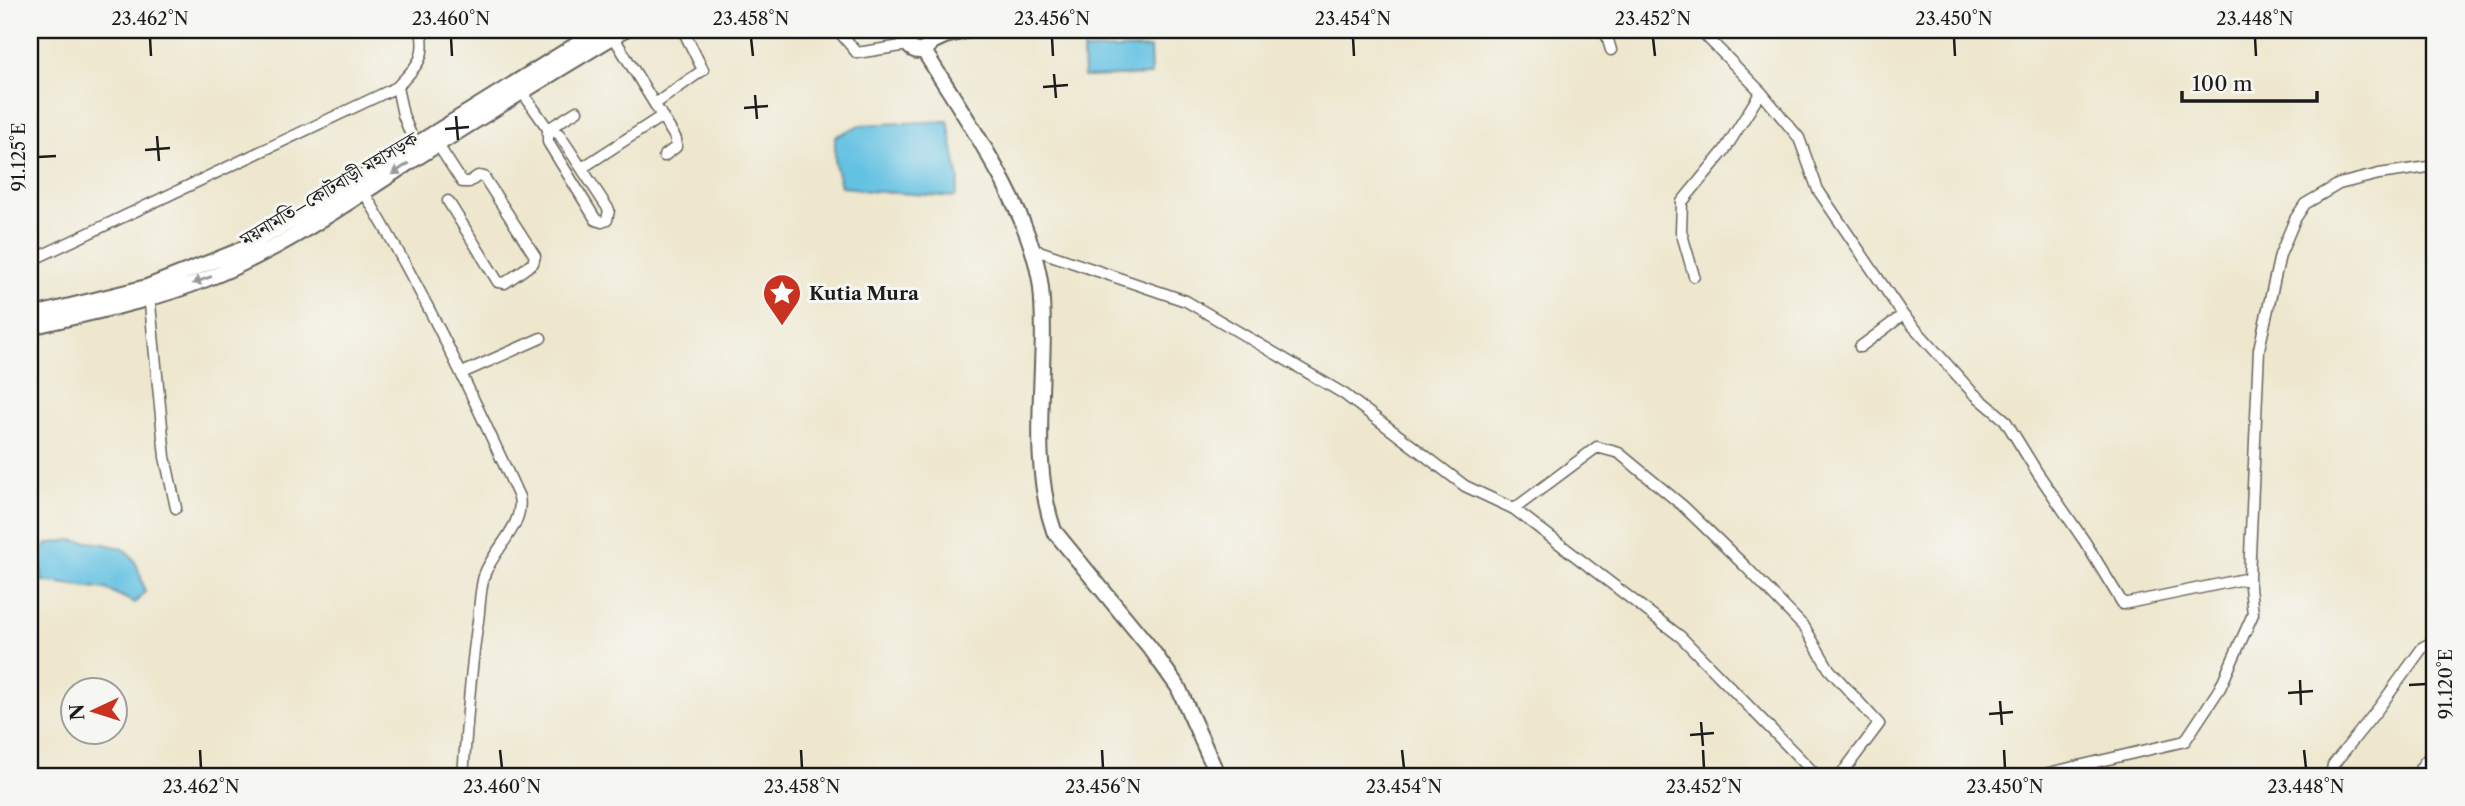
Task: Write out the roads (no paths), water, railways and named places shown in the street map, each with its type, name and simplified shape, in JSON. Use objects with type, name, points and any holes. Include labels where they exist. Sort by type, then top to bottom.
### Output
[{"type":"main road","points":[[907,35],[913,50],[928,41],[969,30]]},
{"type":"main road","name":"ময়নামতি–কোটবাড়ী মহাসড়ক","points":[[30,316],[203,281],[254,258],[360,187],[415,145],[613,32]]},
{"type":"main road","points":[[928,41],[1014,205],[1033,249],[1041,289],[1044,332],[1041,476],[1054,531],[1151,649],[1178,687],[1218,776]]},
{"type":"main road","name":"ময়নামতি–কোটবাড়ী মহাসড়ক","points":[[360,187],[438,145],[519,87]]},
{"type":"main road","name":"ময়নামতি–কোটবাড়ী মহাসড়ক","points":[[30,327],[148,292]]},
{"type":"street","points":[[30,261],[397,87],[421,61],[424,46],[421,30]]},
{"type":"street","points":[[655,104],[703,70],[683,30]]},
{"type":"street","points":[[838,30],[857,53],[907,35]]},
{"type":"street","points":[[1605,30],[1611,50]]},
{"type":"street","points":[[1700,30],[1761,92],[1799,138],[1818,190],[1903,315],[1972,392],[2005,420],[2123,604],[2249,578]]},
{"type":"street","points":[[613,32],[677,143],[676,147],[664,156]]},
{"type":"street","points":[[397,87],[403,115],[415,145]]},
{"type":"street","points":[[519,87],[548,129],[559,134],[582,168],[609,210],[607,220],[596,220],[548,142],[548,129]]},
{"type":"street","points":[[1694,276],[1681,230],[1682,202],[1724,151],[1761,92]]},
{"type":"street","points":[[548,129],[577,111]]},
{"type":"street","points":[[582,168],[662,116]]},
{"type":"street","points":[[438,145],[462,183],[478,176],[484,177],[535,260],[505,283],[498,282],[448,201]]},
{"type":"street","points":[[2036,776],[2185,741],[2220,688],[2253,614],[2249,578],[2259,349],[2280,255],[2295,219],[2305,204],[2339,184],[2379,174],[2435,166]]},
{"type":"street","points":[[360,187],[405,262],[462,373],[519,496],[521,507],[485,575],[472,662],[463,776]]},
{"type":"street","points":[[1033,249],[1186,301],[1344,394],[1465,486],[1514,509],[1681,637],[1817,776]]},
{"type":"street","points":[[148,292],[164,446],[176,508]]},
{"type":"street","points":[[1860,347],[1903,315]]},
{"type":"street","points":[[462,373],[541,338]]},
{"type":"street","points":[[1514,509],[1597,447],[1619,453],[1683,506],[1763,584],[1805,628],[1829,669],[1879,724],[1840,776]]},
{"type":"street","points":[[2331,776],[2333,765],[2423,647],[2435,641]]},
{"type":"street","points":[[2417,776],[2419,770],[2435,753]]},
{"type":"water","points":[[1150,48],[1151,75],[1084,77],[1083,50]]},
{"type":"water","points":[[948,121],[959,181],[955,197],[868,191],[841,186],[835,164],[835,137],[860,125]]},
{"type":"water","points":[[70,540],[107,545],[126,551],[136,564],[145,592],[135,603],[106,589],[42,581],[40,557],[47,544]]},
{"type":"place","name":"Kutia Mura","points":[[782,327]]}]
